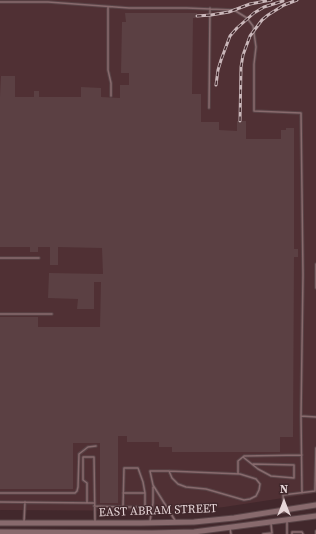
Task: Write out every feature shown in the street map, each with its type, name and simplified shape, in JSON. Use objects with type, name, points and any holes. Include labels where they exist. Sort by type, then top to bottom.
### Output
[{"type":"main road","name":"EAST ABRAM STREET","points":[[0,523],[194,522],[316,505]]},
{"type":"main road","name":"EAST ABRAM STREET","points":[[0,532],[195,533],[316,516]]},
{"type":"main road","points":[[194,522],[195,533]]},
{"type":"main road","points":[[94,523],[94,532]]},
{"type":"lane","points":[[0,2],[48,2],[108,7],[210,8],[234,10],[247,18],[253,26],[256,47],[254,64],[254,111],[301,113],[302,493]]},
{"type":"lane","points":[[108,7],[108,70],[111,83],[110,96]]},
{"type":"lane","points":[[209,108],[211,31],[210,8]]},
{"type":"lane","points":[[0,258],[39,258]]},
{"type":"lane","points":[[316,264],[316,288]]},
{"type":"lane","points":[[0,314],[52,314]]},
{"type":"lane","points":[[301,416],[316,416]]},
{"type":"lane","points":[[0,493],[75,493],[78,488],[79,454],[88,447],[96,446]]},
{"type":"lane","points":[[287,534],[287,520],[284,510],[283,495],[316,491],[316,448]]},
{"type":"lane","points":[[242,456],[302,455]]},
{"type":"lane","points":[[242,456],[253,464],[271,476],[294,478],[294,465],[253,464]]},
{"type":"lane","points":[[238,474],[238,462],[242,456]]},
{"type":"lane","points":[[87,503],[87,483],[83,480],[83,457],[94,457],[94,523]]},
{"type":"lane","points":[[94,506],[123,507],[145,507],[145,493],[138,468],[124,468],[123,507]]},
{"type":"lane","points":[[149,523],[153,503],[153,485],[150,471],[169,471],[238,474],[252,476],[259,481],[259,490],[256,496],[244,500],[206,489],[186,487],[178,484],[172,478],[169,471]]},
{"type":"lane","points":[[153,485],[176,523]]},
{"type":"lane","points":[[124,492],[145,493]]},
{"type":"lane","points":[[0,502],[94,503]]},
{"type":"lane","points":[[24,502],[24,523]]},
{"type":"lane","points":[[263,534],[272,533],[271,522]]},
{"type":"lane","points":[[230,528],[231,534]]},
{"type":"lane","points":[[292,534],[292,532],[302,532],[303,534]]},
{"type":"shaded area","points":[[0,0],[316,0],[316,493],[224,507],[184,511],[0,510]]},
{"type":"building","points":[[125,13],[197,13],[197,18],[193,18],[192,94],[201,94],[201,122],[219,122],[219,130],[237,131],[237,121],[246,121],[246,139],[281,139],[281,130],[286,130],[286,128],[294,128],[294,249],[298,249],[298,257],[294,257],[293,437],[280,437],[280,452],[172,452],[172,447],[159,447],[159,442],[127,442],[127,436],[118,436],[118,503],[100,503],[100,443],[73,443],[73,489],[0,489],[0,317],[38,317],[38,327],[100,327],[101,282],[94,282],[94,309],[77,309],[78,299],[48,298],[49,273],[103,274],[102,248],[58,247],[58,265],[50,265],[50,247],[38,247],[38,252],[30,252],[30,247],[0,247],[1,76],[15,76],[15,97],[34,97],[34,91],[39,91],[39,97],[81,97],[81,87],[101,88],[101,97],[120,98],[120,85],[129,85],[129,73],[121,73],[122,22],[126,22]]},
{"type":"railway","points":[[197,16],[229,12],[250,4],[271,0]]},
{"type":"railway","points":[[240,121],[241,67],[243,55],[250,36],[262,20],[268,15],[284,5],[297,0]]},
{"type":"railway","points":[[216,85],[218,70],[230,36],[254,13],[264,7],[283,1]]}]
